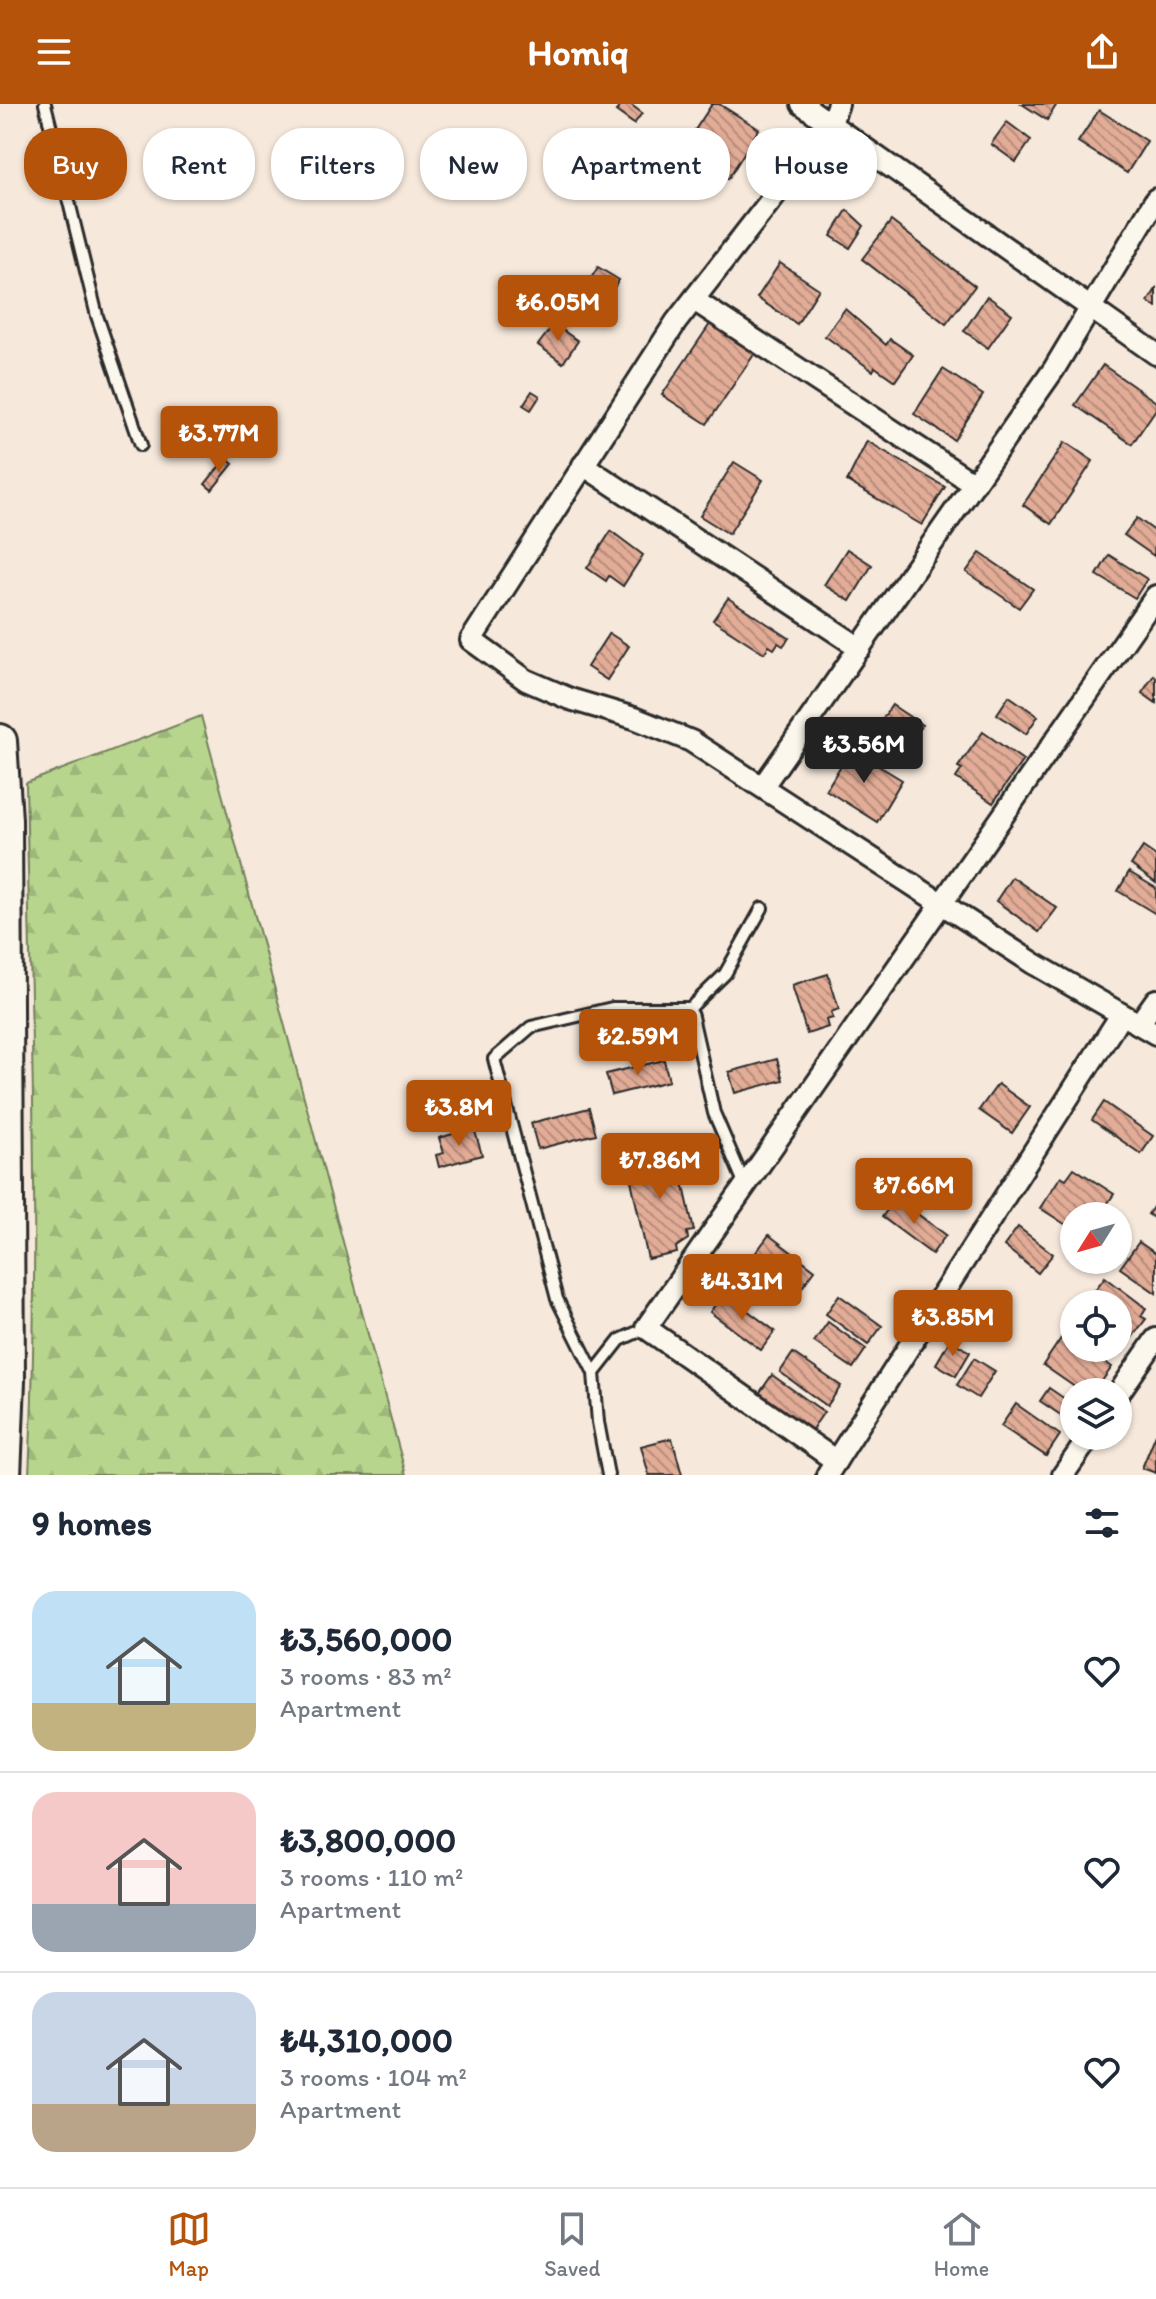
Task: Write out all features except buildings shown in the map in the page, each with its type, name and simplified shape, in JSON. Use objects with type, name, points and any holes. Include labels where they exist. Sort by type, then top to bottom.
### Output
[{"type":"highway","points":[[0,741],[5,836],[8,1381],[4,1475]]},
{"type":"street","points":[[802,104],[835,114],[1090,310],[1156,354]]},
{"type":"street","points":[[835,114],[694,300],[471,640],[526,680],[570,699],[634,718],[691,741],[944,904],[1139,1024]]},
{"type":"street","points":[[763,786],[1054,369],[1156,199]]},
{"type":"street","points":[[694,300],[974,484]]},
{"type":"street","points":[[583,465],[860,648]]},
{"type":"street","points":[[1156,596],[646,1328],[832,1468],[1156,1000]]},
{"type":"street","points":[[1129,1378],[1156,1339]]},
{"type":"street","points":[[1063,1475],[1080,1450]]},
{"type":"lane","points":[[45,104],[97,316],[141,445]]},
{"type":"lane","points":[[608,1475],[598,1422],[594,1373],[557,1299],[494,1059],[531,1027],[612,1008],[690,1008],[725,974],[762,908]]},
{"type":"lane","points":[[690,1008],[714,1113],[745,1187]]},
{"type":"lane","points":[[594,1373],[620,1340],[646,1328]]},
{"type":"green space","points":[[201,716],[406,1475],[29,1475],[34,1216],[26,783]]}]
